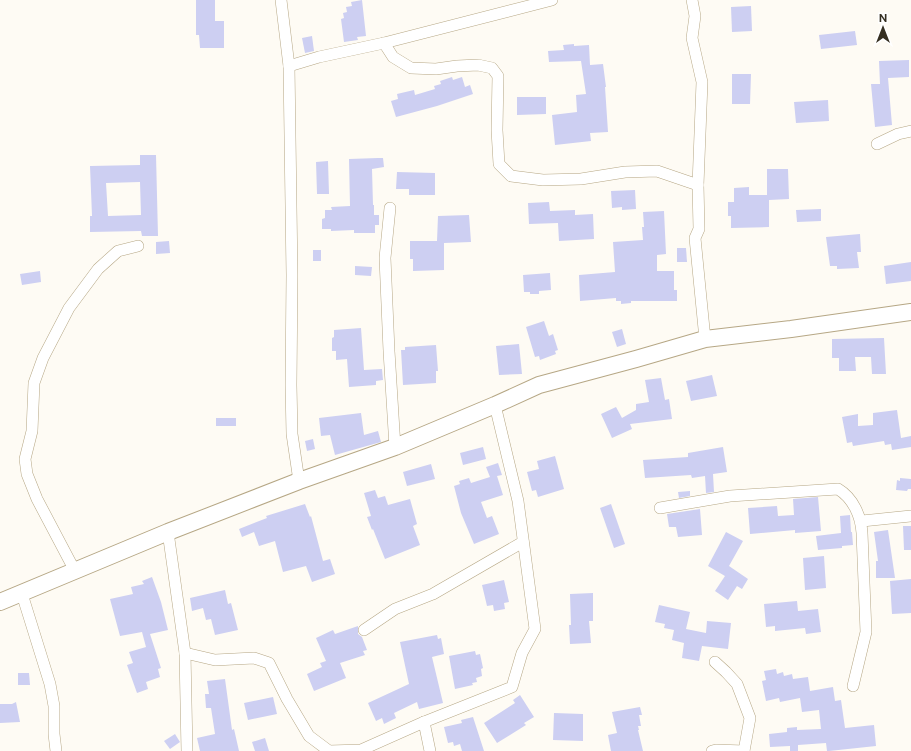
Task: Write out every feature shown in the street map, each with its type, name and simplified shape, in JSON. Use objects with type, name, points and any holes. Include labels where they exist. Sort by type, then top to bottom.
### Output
[{"type":"street","points":[[281,0],[289,66],[292,276],[292,427],[299,481]]},
{"type":"street","points":[[289,66],[319,57],[384,43],[552,0]]},
{"type":"street","points":[[692,0],[695,16],[692,38],[702,82],[698,185],[699,229],[695,238],[706,339]]},
{"type":"street","points":[[384,43],[393,57],[411,68],[436,69],[478,65],[492,68],[498,76],[497,130],[499,164],[510,176],[543,180],[581,179],[625,172],[657,171],[698,185]]},
{"type":"street","points":[[877,144],[898,134],[911,131]]},
{"type":"street","points":[[390,208],[385,258],[395,447]]},
{"type":"street","points":[[75,571],[37,499],[27,474],[25,459],[32,431],[34,383],[43,358],[69,308],[98,269],[118,251],[138,246]]},
{"type":"street","points":[[0,602],[168,532],[299,481],[395,447],[539,385],[706,339],[911,312]]},
{"type":"street","points":[[185,653],[215,660],[254,658],[269,663],[286,699],[309,736],[329,751],[361,751],[424,722],[512,687],[522,653],[535,629],[518,501],[495,405]]},
{"type":"street","points":[[660,508],[730,496],[838,489],[844,492],[850,499],[862,521],[866,632],[853,686]]},
{"type":"street","points":[[862,521],[911,516]]},
{"type":"street","points":[[168,532],[185,653],[187,751]]},
{"type":"street","points":[[364,630],[395,609],[433,594],[523,542]]},
{"type":"street","points":[[22,594],[50,684],[54,706],[54,734],[56,751]]},
{"type":"street","points":[[712,751],[744,751],[750,718],[737,684],[714,662]]},
{"type":"street","points":[[424,722],[430,751]]},
{"type":"building","points":[[196,0],[215,0],[215,21],[224,21],[224,48],[200,48],[199,35],[196,35]]},
{"type":"building","points":[[362,0],[366,36],[357,37],[358,40],[344,42],[341,19],[344,18],[343,13],[347,12],[346,7],[352,6],[351,2]]},
{"type":"building","points":[[751,6],[752,31],[732,32],[731,7]]},
{"type":"building","points":[[855,31],[857,45],[821,49],[819,35]]},
{"type":"building","points":[[312,36],[314,51],[305,53],[302,38]]},
{"type":"building","points":[[574,44],[574,46],[589,45],[590,65],[603,64],[606,87],[608,132],[590,133],[591,141],[555,145],[552,115],[577,112],[576,95],[586,94],[581,61],[549,62],[548,51],[564,50],[563,45]]},
{"type":"building","points":[[909,60],[909,77],[888,78],[892,125],[875,127],[871,84],[880,84],[879,61]]},
{"type":"building","points":[[732,74],[751,74],[750,104],[732,104]]},
{"type":"building","points":[[452,77],[453,80],[462,77],[465,87],[470,85],[473,94],[396,117],[391,101],[398,99],[397,94],[414,90],[415,95],[435,89],[434,86],[441,84],[440,81]]},
{"type":"building","points":[[517,97],[546,97],[546,114],[517,115]]},
{"type":"building","points":[[828,100],[829,121],[796,123],[794,102]]},
{"type":"building","points":[[140,155],[156,155],[158,236],[142,236],[141,231],[90,232],[90,216],[92,216],[90,166],[140,165]],"holes":[[[140,182],[141,215],[108,216],[106,183]]]},
{"type":"building","points":[[383,158],[384,167],[372,169],[374,215],[379,215],[379,225],[375,225],[375,233],[354,233],[354,230],[331,231],[331,229],[322,229],[322,219],[325,218],[325,210],[332,210],[331,207],[350,206],[349,159]]},
{"type":"building","points":[[328,161],[329,194],[317,194],[316,162]]},
{"type":"building","points":[[767,169],[788,169],[789,199],[769,200],[769,227],[731,228],[731,216],[728,216],[728,202],[734,202],[734,188],[749,187],[749,195],[767,195]]},
{"type":"building","points":[[397,172],[435,173],[435,195],[409,195],[409,189],[396,189]]},
{"type":"building","points":[[635,190],[636,209],[622,210],[622,207],[612,208],[611,191]]},
{"type":"building","points":[[549,202],[550,211],[575,210],[575,215],[593,214],[594,239],[559,241],[558,223],[529,224],[528,203]]},
{"type":"building","points":[[821,209],[821,221],[797,222],[796,210]]},
{"type":"building","points":[[664,211],[666,254],[657,255],[657,271],[674,271],[674,290],[677,290],[677,301],[631,301],[631,303],[621,304],[621,301],[616,301],[616,298],[580,301],[579,275],[615,272],[613,242],[643,240],[643,212]]},
{"type":"building","points":[[469,215],[471,242],[444,243],[444,270],[413,271],[413,259],[410,259],[410,241],[437,241],[438,216]]},
{"type":"building","points":[[860,234],[861,252],[857,252],[859,268],[837,269],[837,266],[830,266],[826,237]]},
{"type":"building","points":[[169,241],[170,253],[156,254],[156,242]]},
{"type":"building","points":[[677,248],[686,248],[687,262],[677,262]]},
{"type":"building","points":[[313,250],[321,250],[321,261],[313,261]]},
{"type":"building","points":[[911,262],[911,281],[886,284],[884,266]]},
{"type":"building","points":[[355,266],[372,267],[371,276],[355,275]]},
{"type":"building","points":[[40,271],[41,282],[22,285],[20,274]]},
{"type":"building","points":[[550,273],[551,290],[539,291],[539,294],[524,292],[523,275]]},
{"type":"building","points":[[544,321],[549,336],[553,334],[558,350],[555,351],[556,354],[540,360],[539,356],[535,357],[526,327]]},
{"type":"building","points":[[361,328],[364,370],[382,369],[383,380],[376,381],[376,385],[349,387],[347,359],[336,360],[336,351],[332,351],[332,338],[334,337],[334,330]]},
{"type":"building","points":[[622,329],[626,344],[617,347],[612,332]]},
{"type":"building","points":[[884,338],[886,374],[872,374],[871,357],[855,357],[856,371],[839,371],[839,358],[832,358],[832,339]]},
{"type":"building","points":[[519,344],[522,374],[499,375],[496,346]]},
{"type":"building","points":[[436,345],[438,371],[436,371],[436,383],[403,385],[401,350],[405,350],[405,347]]},
{"type":"building","points":[[712,375],[717,396],[691,401],[686,381]]},
{"type":"building","points":[[661,378],[665,400],[669,399],[672,419],[630,424],[632,429],[612,438],[601,414],[616,407],[622,418],[636,410],[636,404],[649,402],[645,380]]},
{"type":"building","points":[[897,410],[901,438],[911,436],[911,447],[892,450],[891,444],[885,445],[884,441],[853,446],[852,442],[847,443],[842,417],[858,414],[858,426],[873,425],[873,413]]},
{"type":"building","points":[[361,413],[364,435],[378,431],[381,442],[335,455],[330,435],[321,436],[319,418]]},
{"type":"building","points":[[216,418],[236,418],[236,426],[216,426]]},
{"type":"building","points":[[313,439],[315,449],[307,451],[305,441]]},
{"type":"building","points":[[483,447],[486,459],[463,465],[460,453]]},
{"type":"building","points":[[723,447],[727,472],[713,474],[714,492],[706,493],[705,476],[692,478],[691,475],[645,478],[643,460],[688,457],[688,453]]},
{"type":"building","points":[[555,456],[564,489],[538,497],[536,490],[532,491],[527,472],[539,469],[537,461]]},
{"type":"building","points":[[498,463],[502,475],[497,476],[503,495],[481,502],[487,518],[492,516],[499,534],[474,544],[461,513],[454,486],[460,484],[459,481],[469,478],[471,483],[490,477],[486,467]]},
{"type":"building","points":[[431,464],[435,479],[407,486],[403,472]]},
{"type":"building","points":[[900,478],[911,479],[911,489],[908,489],[907,491],[896,490],[897,480],[900,481]]},
{"type":"building","points":[[375,490],[378,498],[385,496],[388,505],[410,499],[417,524],[413,526],[420,545],[385,559],[367,517],[371,516],[364,493]]},
{"type":"building","points":[[690,491],[690,496],[679,498],[678,492]]},
{"type":"building","points":[[818,497],[821,531],[795,533],[795,530],[750,534],[748,508],[777,506],[778,516],[794,515],[793,499]]},
{"type":"building","points":[[305,504],[310,517],[311,516],[323,561],[330,559],[335,574],[312,582],[306,566],[283,572],[275,541],[259,546],[254,532],[242,537],[239,529],[267,518],[266,516]]},
{"type":"building","points":[[611,504],[625,544],[614,548],[600,508]]},
{"type":"building","points":[[700,509],[702,535],[678,537],[676,527],[669,527],[667,514]]},
{"type":"building","points":[[850,515],[853,545],[842,546],[842,548],[818,550],[816,536],[841,533],[840,516]]},
{"type":"building","points":[[903,526],[911,526],[911,550],[904,550]]},
{"type":"building","points":[[888,530],[895,578],[876,578],[876,561],[878,561],[874,532]]},
{"type":"building","points":[[726,532],[743,541],[729,566],[748,579],[742,589],[737,586],[728,600],[715,591],[725,576],[708,566]]},
{"type":"building","points":[[824,556],[826,588],[805,590],[803,558]]},
{"type":"building","points":[[152,577],[161,602],[168,630],[150,634],[161,668],[158,669],[160,677],[146,682],[148,689],[137,693],[127,665],[133,663],[129,652],[146,647],[142,632],[120,636],[110,599],[133,594],[131,587],[144,584],[142,581]]},
{"type":"building","points":[[911,579],[911,613],[892,614],[890,581]]},
{"type":"building","points":[[504,580],[509,602],[504,603],[505,609],[494,611],[493,605],[487,606],[482,585]]},
{"type":"building","points":[[225,590],[228,604],[231,603],[238,630],[215,635],[211,619],[206,620],[203,608],[192,611],[190,598]]},
{"type":"building","points":[[593,593],[593,621],[589,621],[591,643],[570,644],[570,594]]},
{"type":"building","points":[[797,601],[798,611],[818,609],[821,632],[806,634],[805,628],[775,631],[775,626],[766,627],[764,604]]},
{"type":"building","points":[[659,605],[690,612],[686,629],[706,633],[707,621],[731,623],[728,649],[702,646],[699,661],[682,658],[684,643],[672,640],[674,630],[664,628],[665,624],[655,622]]},
{"type":"building","points":[[358,626],[358,634],[362,637],[367,650],[363,651],[365,655],[340,663],[346,678],[314,691],[307,674],[322,667],[320,663],[326,661],[316,638],[333,630],[335,634]]},
{"type":"building","points":[[437,635],[438,639],[441,638],[444,654],[432,657],[443,703],[419,709],[417,702],[394,713],[396,718],[384,724],[382,718],[376,721],[368,703],[409,684],[400,642]]},
{"type":"building","points":[[475,651],[476,655],[480,654],[483,668],[481,669],[482,676],[476,678],[477,682],[472,683],[473,685],[455,689],[449,656]]},
{"type":"building","points":[[776,669],[777,674],[783,672],[784,676],[792,674],[793,679],[808,677],[810,691],[833,687],[835,701],[841,700],[845,728],[874,725],[876,746],[829,751],[827,751],[826,743],[798,745],[798,751],[790,751],[790,746],[770,747],[769,734],[787,732],[787,728],[797,727],[797,730],[821,729],[819,710],[802,712],[800,698],[780,702],[779,698],[766,701],[762,681],[766,680],[764,671]]},
{"type":"building","points":[[18,673],[29,673],[30,685],[18,685]]},
{"type":"building","points":[[225,679],[232,730],[234,729],[239,751],[200,751],[197,738],[215,734],[211,708],[206,708],[205,694],[209,694],[207,681]]},
{"type":"building","points":[[520,695],[534,717],[524,723],[526,725],[497,743],[484,723],[515,703],[513,700]]},
{"type":"building","points":[[273,697],[277,714],[248,720],[244,703]]},
{"type":"building","points":[[16,702],[20,722],[0,723],[0,704],[12,704]]},
{"type":"building","points":[[640,707],[642,715],[639,715],[641,726],[638,726],[638,730],[643,751],[611,751],[608,735],[617,733],[612,712]]},
{"type":"building","points":[[554,713],[583,714],[583,741],[553,740]]},
{"type":"building","points":[[473,717],[484,751],[462,751],[460,744],[454,746],[453,742],[448,743],[444,727],[462,723],[461,720]]},
{"type":"building","points":[[175,734],[180,742],[170,749],[164,741]]},
{"type":"building","points":[[265,738],[269,751],[255,751],[252,742]]}]
